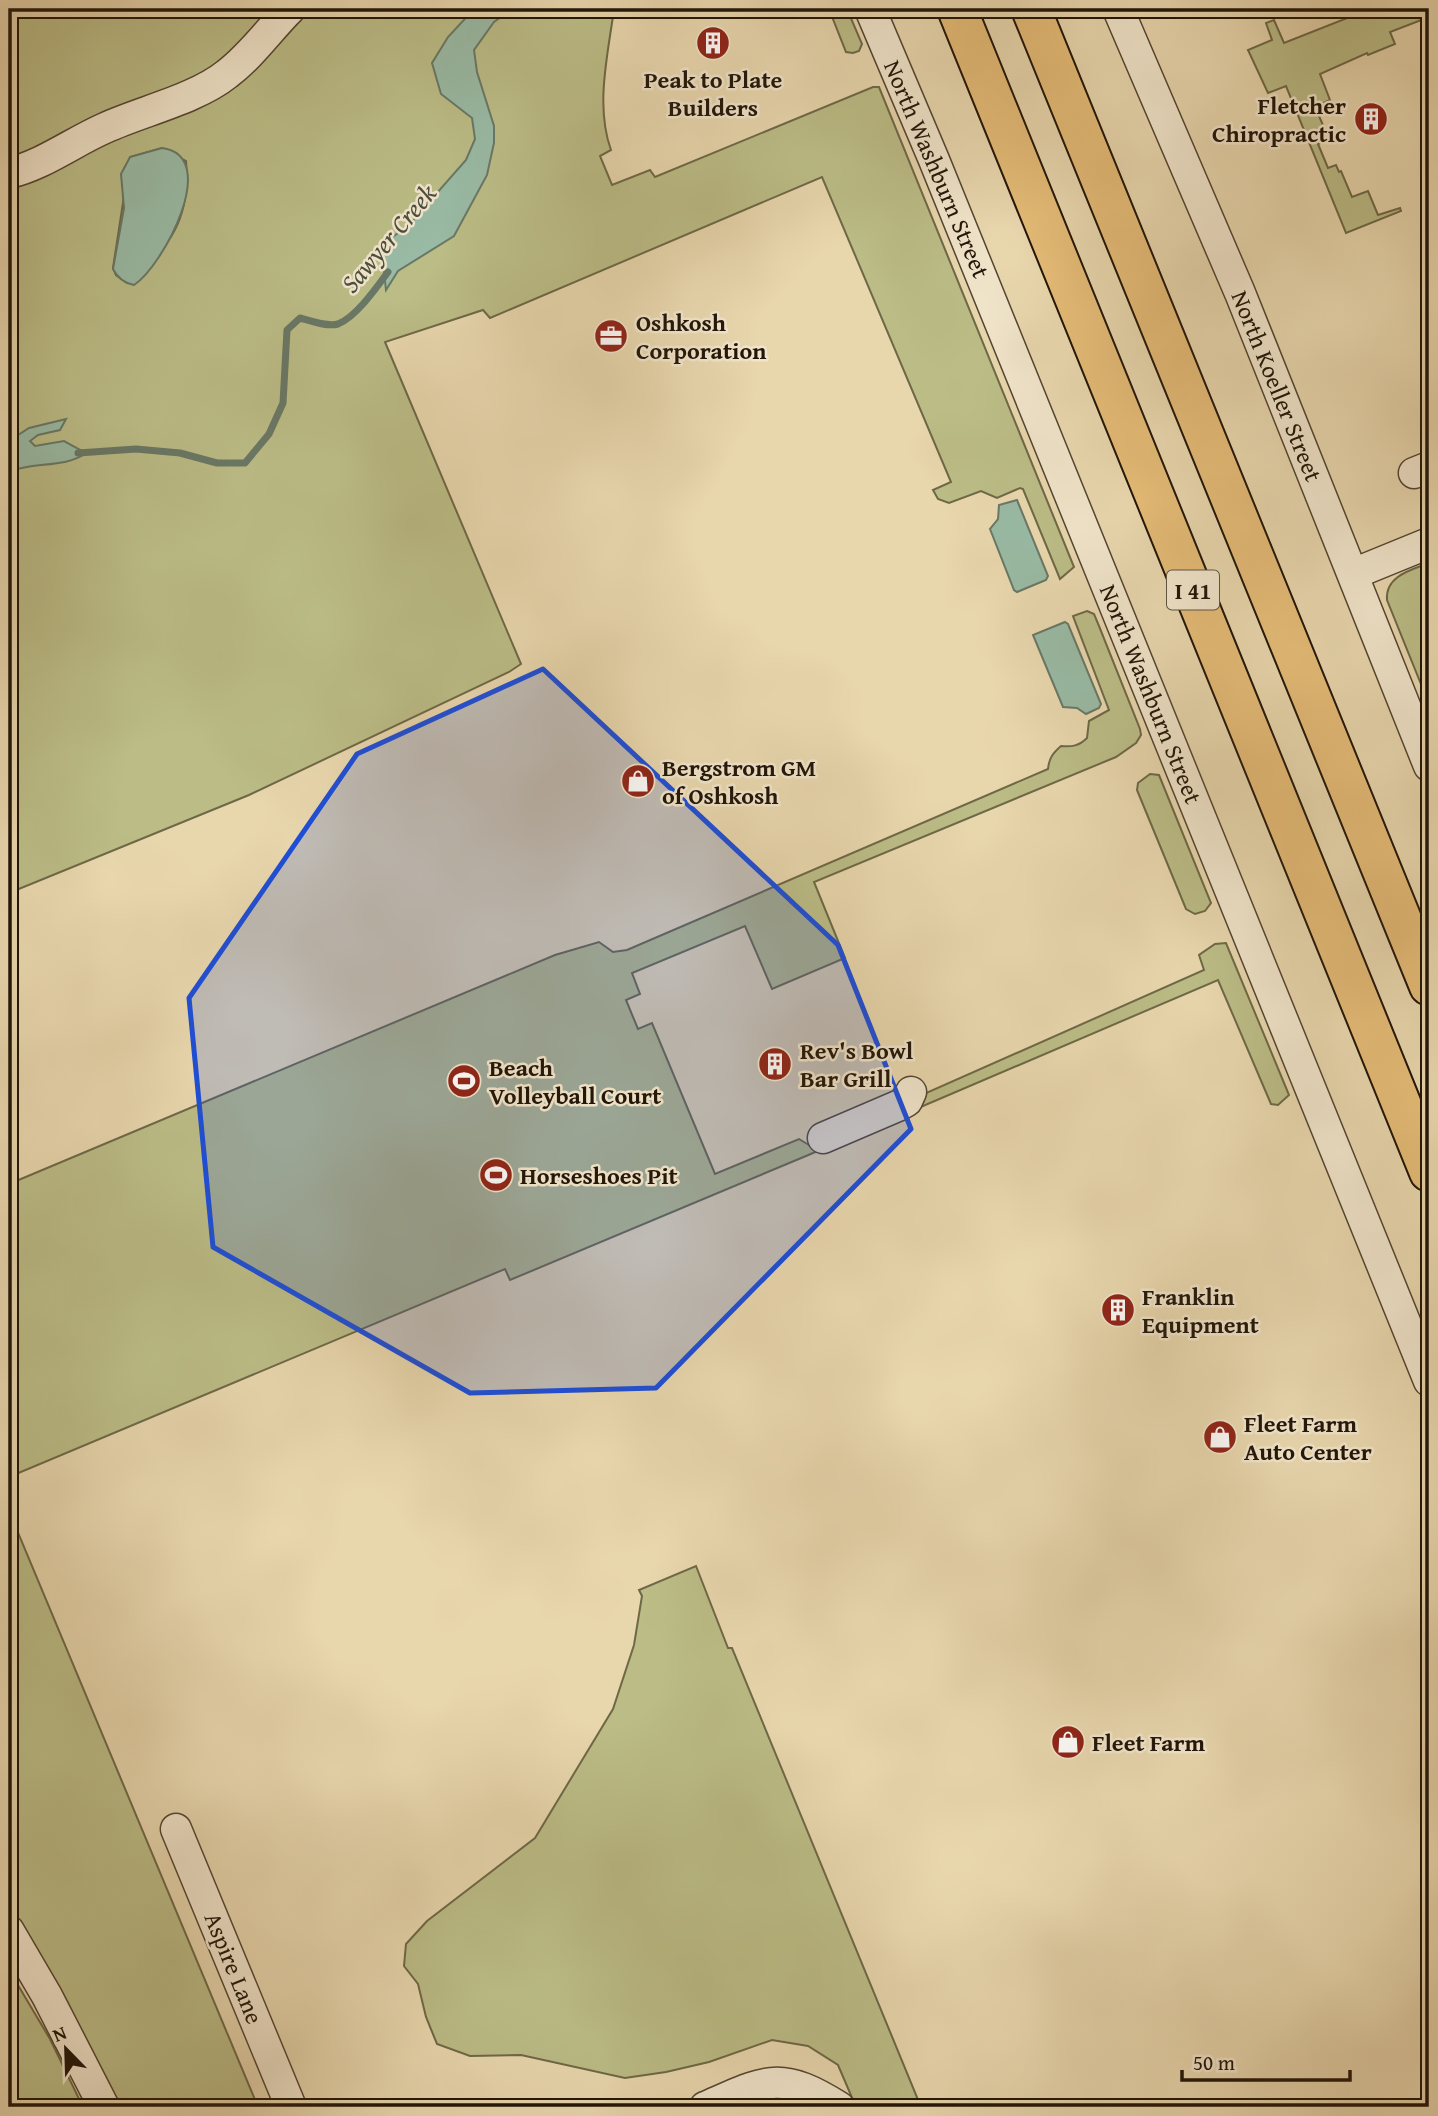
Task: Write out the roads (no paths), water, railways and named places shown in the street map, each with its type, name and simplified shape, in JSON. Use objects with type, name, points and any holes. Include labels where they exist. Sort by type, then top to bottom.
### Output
[{"type":"highway","name":"I 41","points":[[957,9],[1429,1172]]},
{"type":"highway","points":[[1031,9],[1429,986]]},
{"type":"street","points":[[9,173],[26,169],[105,128],[189,94],[225,76],[250,54],[290,9]]},
{"type":"street","name":"North Washburn Street","points":[[870,9],[963,230],[1429,1381]]},
{"type":"street","name":"North Koeller Street","points":[[1118,9],[1240,293],[1429,766]]},
{"type":"street","points":[[1353,574],[1429,542]]},
{"type":"street","points":[[822,1138],[900,1105],[907,1101],[911,1092]]},
{"type":"street","name":"Aspire Lane","points":[[176,1829],[291,2107]]},
{"type":"street","points":[[9,1931],[47,1996],[104,2107]]},
{"type":"street","points":[[705,2107],[759,2084],[777,2081],[822,2096],[839,2107]]},
{"type":"waterway","name":"Sawyer Creek","points":[[78,453],[136,449],[180,453],[217,463],[245,463],[269,434],[283,403],[287,330],[300,318],[329,325],[345,320],[366,301],[388,272]]},
{"type":"place","name":"Peak to Plate Builders","points":[[713,43]]},
{"type":"place","name":"Fletcher Chiropractic","points":[[1371,119]]},
{"type":"place","name":"Oshkosh Corporation","points":[[611,336]]},
{"type":"place","name":"Bergstrom GM of Oshkosh","points":[[638,781]]},
{"type":"place","name":"Rev's Bowl Bar Grill","points":[[775,1064]]},
{"type":"place","name":"Beach Volleyball Court","points":[[464,1081]]},
{"type":"place","name":"Horseshoes Pit","points":[[496,1175]]},
{"type":"place","name":"Franklin Equipment","points":[[1118,1310]]},
{"type":"place","name":"Fleet Farm Auto Center","points":[[1220,1437]]},
{"type":"place","name":"Fleet Farm","points":[[1068,1742]]}]
